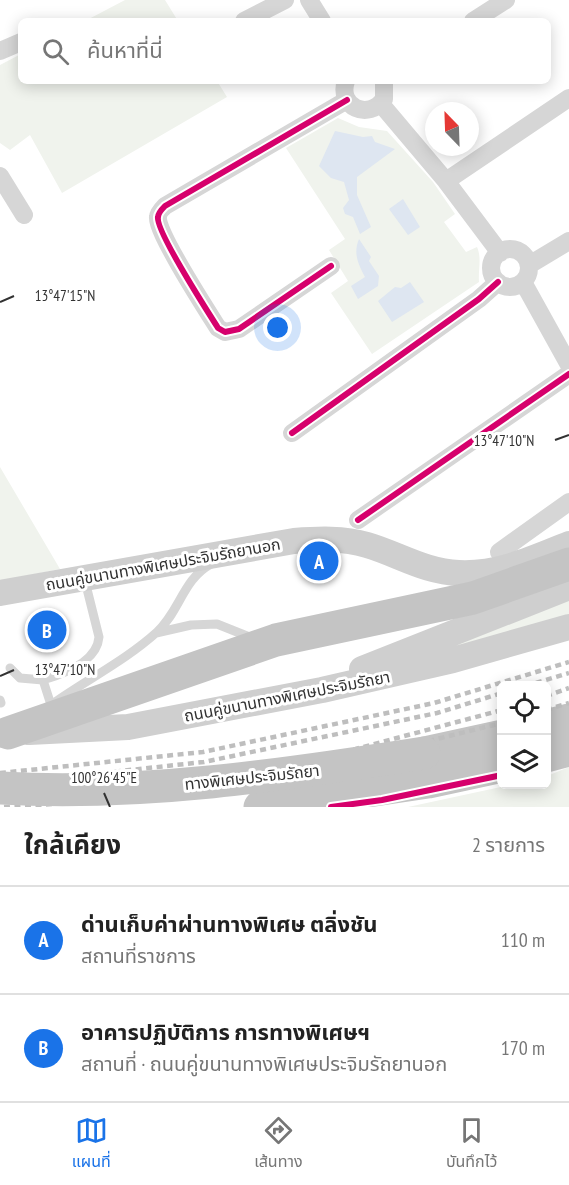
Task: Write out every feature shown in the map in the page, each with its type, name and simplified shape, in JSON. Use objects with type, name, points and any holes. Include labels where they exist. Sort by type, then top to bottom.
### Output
[{"type":"highway","points":[[2,717],[53,712],[264,643],[473,598],[569,564]]},
{"type":"highway","points":[[551,725],[569,720]]},
{"type":"highway","name":"ทางพิเศษประจิมรัถยา","points":[[0,788],[111,789],[194,784],[309,771],[424,753],[497,737]]},
{"type":"highway","points":[[551,755],[569,750]]},
{"type":"highway","name":"ทางพิเศษประจิมรัถยา","points":[[260,807],[428,782],[497,767]]},
{"type":"main road","name":"ถนนคู่ขนานทางพิเศษประจิมรัถยานอก","points":[[0,593],[294,541],[339,540],[369,546],[432,569],[477,573],[524,562],[569,544]]},
{"type":"main road","points":[[322,690],[363,668],[569,587]]},
{"type":"main road","name":"ถนนคู่ขนานทางพิเศษประจิมรัถยา","points":[[2,717],[128,727],[322,690],[453,660],[569,627]]},
{"type":"street","points":[[250,18],[285,0]]},
{"type":"street","points":[[309,0],[320,18]]},
{"type":"street","points":[[478,18],[506,0]]},
{"type":"street","points":[[0,51],[18,43]]},
{"type":"street","points":[[345,84],[347,100],[359,110],[375,109],[381,104],[386,94],[384,84]]},
{"type":"street","points":[[446,181],[569,98]]},
{"type":"street","points":[[331,266],[239,329],[225,332],[218,328],[169,245],[158,225],[158,217],[165,206],[347,100]]},
{"type":"street","points":[[381,104],[446,181],[500,253]]},
{"type":"street","points":[[0,176],[24,215]]},
{"type":"street","points":[[569,241],[526,274],[510,286],[498,282],[492,268],[500,253],[507,250],[521,252],[526,274],[569,365]]},
{"type":"street","points":[[292,434],[479,299],[498,282]]},
{"type":"street","points":[[358,520],[569,374]]},
{"type":"street","points":[[499,552],[569,502]]},
{"type":"street","points":[[551,762],[569,757]]},
{"type":"street","points":[[331,807],[382,800],[497,776]]},
{"type":"lane","points":[[43,680],[53,712],[156,633],[172,614],[193,577],[238,550]]},
{"type":"lane","points":[[10,668],[20,678],[43,680],[60,675],[80,664],[98,645],[99,637],[84,578]]},
{"type":"lane","points":[[156,633],[191,625],[218,624],[264,643]]},
{"type":"shaded area","points":[[125,0],[165,0],[176,18],[91,18]]},
{"type":"shaded area","points":[[18,56],[18,84],[219,84],[227,97],[62,193],[30,135],[10,150],[0,143],[0,65]]},
{"type":"shaded area","points":[[338,118],[359,127],[387,131],[433,182],[455,214],[444,222],[466,252],[477,247],[479,255],[479,282],[372,354],[331,293],[348,281],[329,250],[345,239],[286,148]]},
{"type":"shaded area","points":[[335,131],[363,137],[372,136],[375,142],[395,149],[357,177],[357,195],[371,227],[360,234],[353,217],[345,214],[343,208],[349,200],[344,182],[331,178],[319,166]]},
{"type":"shaded area","points":[[403,199],[420,227],[408,235],[389,209]]},
{"type":"shaded area","points":[[359,239],[371,257],[369,261],[379,276],[378,286],[358,299],[351,286],[365,277],[357,258],[356,249]]},
{"type":"shaded area","points":[[410,282],[424,302],[392,322],[378,301],[395,287],[401,288]]},
{"type":"shaded area","points":[[0,467],[60,569],[0,581]]},
{"type":"shaded area","points":[[569,578],[569,618],[424,658]]},
{"type":"shaded area","points":[[569,767],[569,807],[408,807],[497,788],[551,789],[551,774]]},
{"type":"railway","points":[[0,773],[203,752],[434,703],[569,662]]},
{"type":"railway","points":[[543,681],[569,673]]},
{"type":"railway","points":[[551,694],[569,688]]},
{"type":"railway","points":[[0,784],[204,762],[437,713],[497,695]]},
{"type":"railway","points":[[551,708],[569,703]]},
{"type":"railway","points":[[0,796],[37,795],[318,759],[497,711]]},
{"type":"railway","points":[[4,807],[135,799],[322,767],[497,724]]},
{"type":"cycle path","points":[[331,266],[239,329],[225,332],[218,328],[183,271],[165,238],[158,217],[165,206],[347,100]]},
{"type":"cycle path","points":[[292,433],[479,299],[498,282]]},
{"type":"cycle path","points":[[358,520],[569,374]]},
{"type":"cycle path","points":[[331,807],[382,800],[497,776]]},
{"type":"place","name":"ด่านเก็บค่าผ่านทางพิเศษ ตลิ่งชัน","points":[[319,561]]},
{"type":"place","name":"อาคารปฏิบัติการ การทางพิเศษฯ","points":[[47,630]]}]
